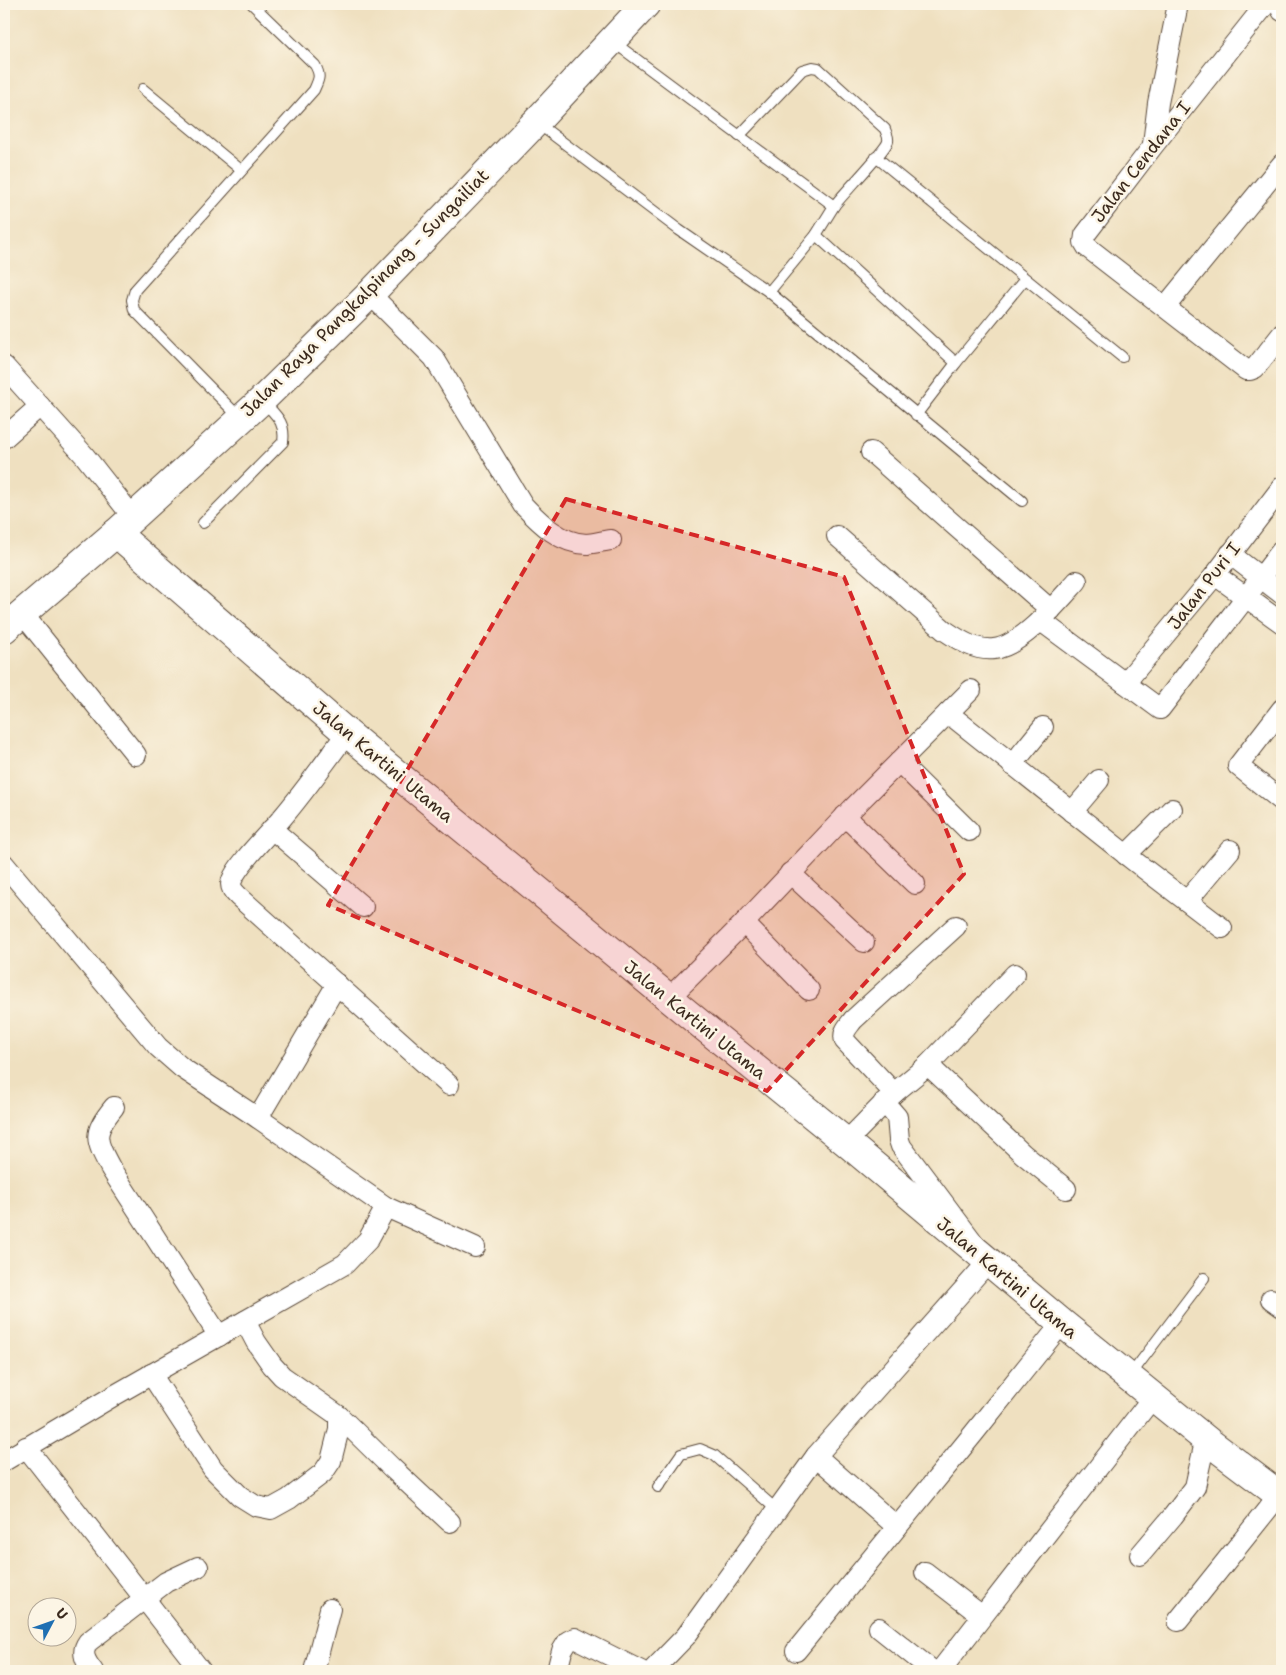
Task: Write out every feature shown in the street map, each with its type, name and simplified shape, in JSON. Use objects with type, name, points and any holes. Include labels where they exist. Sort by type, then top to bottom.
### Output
[{"type":"main road","name":"Jalan Raya Pangkalpinang - Sungailiat","points":[[10,621],[124,524],[262,400],[370,294],[536,122],[646,4]]},
{"type":"main road","name":"Jalan Kartini Utama","points":[[124,524],[347,733],[846,1142],[1128,1378],[1281,1496]]},
{"type":"street","points":[[1153,146],[1158,103],[1178,4]]},
{"type":"street","name":"Jalan Cendana I","points":[[1165,307],[1088,247],[1084,239],[1085,235],[1266,4]]},
{"type":"street","points":[[1279,4],[1282,11]]},
{"type":"street","points":[[1282,164],[1165,307],[1246,370],[1254,368],[1282,334]]},
{"type":"street","points":[[370,294],[434,358],[523,505],[538,521],[550,531],[568,540],[586,544],[611,540]]},
{"type":"street","points":[[4,366],[84,455],[124,524]]},
{"type":"street","points":[[4,438],[40,406]]},
{"type":"street","points":[[871,452],[1046,616],[1126,684],[1160,709],[1282,550]]},
{"type":"street","name":"Jalan Puri I","points":[[1126,684],[1215,575],[1282,487]]},
{"type":"street","points":[[837,536],[944,630],[973,647],[995,649],[1009,643],[1046,616],[1077,582]]},
{"type":"street","points":[[1230,554],[1282,594]]},
{"type":"street","points":[[1215,575],[1282,623]]},
{"type":"street","points":[[10,621],[136,755]]},
{"type":"street","points":[[669,998],[744,923],[845,816],[971,690]]},
{"type":"street","points":[[1282,709],[1238,766],[1282,801]]},
{"type":"street","points":[[948,713],[1126,855],[1222,928]]},
{"type":"street","points":[[1012,765],[1043,727]]},
{"type":"street","points":[[347,733],[272,830],[246,859],[230,883],[238,896],[449,1085]]},
{"type":"street","points":[[899,762],[969,831]]},
{"type":"street","points":[[1072,812],[1099,780]]},
{"type":"street","points":[[1126,855],[1172,808]]},
{"type":"street","points":[[845,816],[915,884]]},
{"type":"street","points":[[272,830],[363,907]]},
{"type":"street","points":[[1187,901],[1230,850]]},
{"type":"street","points":[[4,864],[158,1047],[182,1068],[258,1118],[386,1208],[475,1247]]},
{"type":"street","points":[[790,873],[864,942]]},
{"type":"street","points":[[744,923],[809,990]]},
{"type":"street","points":[[652,1671],[686,1636],[816,1456],[988,1262],[901,1146],[897,1117],[889,1098],[843,1036],[853,1020],[956,926]]},
{"type":"street","points":[[846,1142],[889,1098],[928,1065],[1015,974]]},
{"type":"street","points":[[258,1118],[337,984]]},
{"type":"street","points":[[928,1065],[1023,1154],[1066,1189]]},
{"type":"street","points":[[114,1107],[103,1121],[97,1134],[99,1147],[111,1169],[219,1336]]},
{"type":"street","points":[[4,1461],[151,1374],[346,1264],[368,1240],[386,1208]]},
{"type":"street","points":[[245,1321],[256,1342],[282,1376],[339,1416],[450,1522]]},
{"type":"street","points":[[796,1651],[1062,1323]]},
{"type":"street","points":[[151,1374],[213,1469],[240,1496],[256,1506],[271,1508],[290,1499],[323,1473],[330,1461],[339,1429],[339,1416]]},
{"type":"street","points":[[940,1671],[1153,1397]]},
{"type":"street","points":[[1140,1555],[1173,1516],[1194,1487],[1203,1451],[1209,1442]]},
{"type":"street","points":[[26,1447],[201,1671]]},
{"type":"street","points":[[816,1456],[898,1527]]},
{"type":"street","points":[[1178,1621],[1281,1496]]},
{"type":"street","points":[[93,1671],[86,1662],[85,1646],[166,1582],[198,1567]]},
{"type":"street","points":[[925,1572],[982,1616]]},
{"type":"street","points":[[314,1671],[330,1609]]},
{"type":"street","points":[[880,1628],[933,1671]]},
{"type":"street","points":[[557,1671],[562,1651],[568,1641],[575,1638],[642,1671]]},
{"type":"lane","points":[[240,418],[134,310],[132,300],[135,290],[314,90],[319,79],[319,72],[315,65],[252,4]]},
{"type":"lane","points":[[611,40],[834,206]]},
{"type":"lane","points":[[740,136],[802,70],[812,66],[818,68],[885,129],[888,139],[888,143],[834,206],[816,235],[769,292]]},
{"type":"lane","points":[[143,89],[241,170]]},
{"type":"lane","points":[[536,122],[679,230],[769,292],[1022,502]]},
{"type":"lane","points":[[876,157],[1122,357]]},
{"type":"lane","points":[[816,235],[956,363]]},
{"type":"lane","points":[[916,415],[1025,279]]},
{"type":"lane","points":[[202,523],[283,442],[284,431],[281,422],[262,400]]},
{"type":"lane","points":[[1128,1378],[1204,1278]]},
{"type":"lane","points":[[658,1487],[681,1454],[700,1449],[714,1455],[777,1510]]},
{"type":"highlighted area","points":[[566,499],[844,577],[964,874],[767,1091],[328,905]]}]
